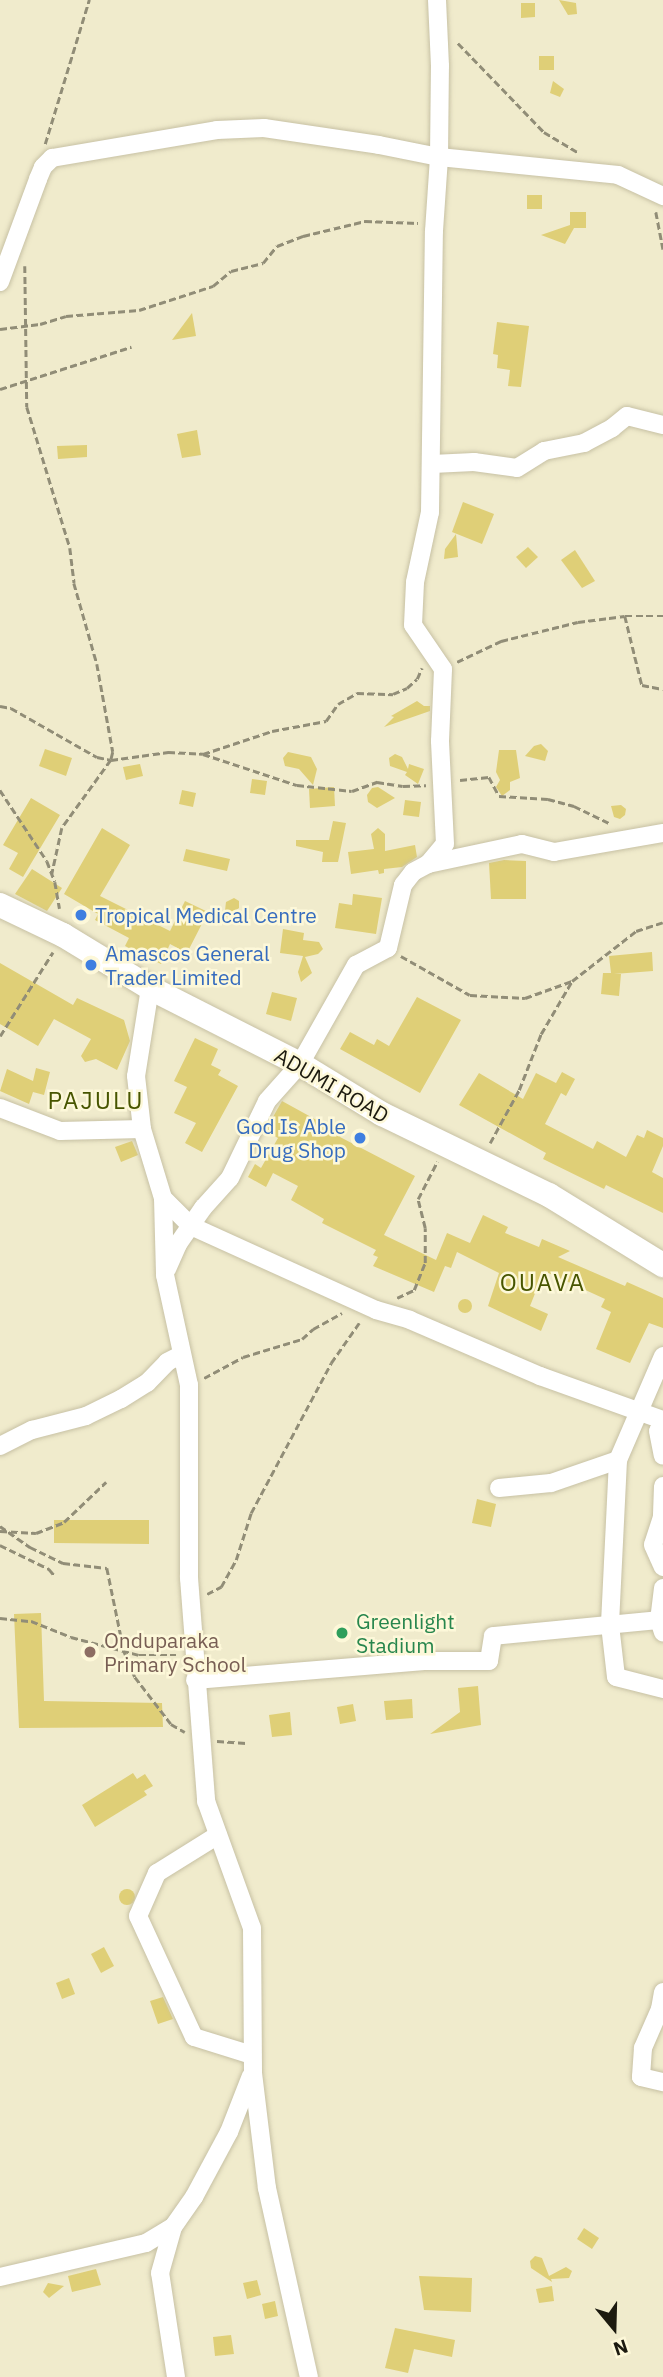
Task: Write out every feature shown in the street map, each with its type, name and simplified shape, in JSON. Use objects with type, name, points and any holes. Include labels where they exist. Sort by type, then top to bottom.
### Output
[{"type":"main road","name":"ADUMI ROAD","points":[[0,905],[63,935],[150,988],[300,1064],[382,1114],[549,1195],[663,1265]]},
{"type":"street","points":[[428,864],[445,844],[440,741],[443,669],[413,625],[415,582],[430,512],[432,464],[433,231],[439,157],[437,0]]},
{"type":"street","points":[[0,282],[38,178],[43,167],[52,158],[216,130],[264,128],[439,157],[618,176],[659,195]]},
{"type":"street","points":[[432,464],[474,462],[516,468],[544,451],[584,443],[612,428],[627,416],[663,425]]},
{"type":"street","points":[[165,1275],[191,1226],[230,1178],[267,1101],[300,1064],[356,965],[388,948],[403,885],[413,872],[428,864],[522,844],[554,852],[663,832]]},
{"type":"street","points":[[150,988],[136,1076],[142,1129],[163,1198],[165,1275],[189,1385],[190,1603],[199,1740],[206,1801],[252,1928],[253,2064],[267,2188],[309,2377]]},
{"type":"street","points":[[0,1108],[60,1131],[142,1129]]},
{"type":"street","points":[[163,1198],[191,1226],[376,1310],[410,1320],[540,1376],[639,1409],[663,1420]]},
{"type":"street","points":[[0,1446],[32,1430],[86,1416],[121,1399],[148,1383],[167,1362],[181,1355]]},
{"type":"street","points":[[663,1356],[618,1460],[610,1625],[617,1677],[663,1689]]},
{"type":"street","points":[[663,1427],[657,1431],[663,1456]]},
{"type":"street","points":[[499,1488],[551,1483],[618,1460]]},
{"type":"street","points":[[663,1486],[662,1517],[653,1545],[663,1567]]},
{"type":"street","points":[[195,1680],[424,1661],[489,1661],[493,1636],[610,1625],[661,1626],[663,1588]]},
{"type":"street","points":[[218,1835],[157,1873],[138,1916],[194,2037],[253,2064]]},
{"type":"street","points":[[663,1992],[660,2009],[643,2048],[642,2077],[663,2082]]},
{"type":"street","points":[[176,2377],[160,2273],[173,2227],[194,2197],[229,2132],[253,2064]]},
{"type":"street","points":[[0,2277],[146,2243],[173,2227]]},
{"type":"path","points":[[45,145],[89,0]]},
{"type":"path","points":[[438,25],[475,58],[544,132],[586,157]]},
{"type":"path","points":[[659,195],[663,249]]},
{"type":"path","points":[[0,329],[66,316],[139,310],[214,286],[231,271],[263,263],[277,246],[365,221],[389,224],[416,222],[433,231]]},
{"type":"path","points":[[13,249],[25,267],[27,407],[70,548],[74,583],[97,664],[113,752],[111,760],[62,828],[52,874]]},
{"type":"path","points":[[0,389],[26,383],[59,368],[131,348]]},
{"type":"path","points":[[625,616],[642,685],[663,689]]},
{"type":"path","points":[[443,669],[501,641],[578,622],[625,616],[663,617]]},
{"type":"path","points":[[0,706],[11,708],[97,757],[111,760],[168,752],[203,754],[272,730],[326,721],[338,704],[357,693],[393,694],[407,688],[417,678],[423,665]]},
{"type":"path","points":[[0,790],[19,814],[52,874],[63,935],[0,1036]]},
{"type":"path","points":[[388,948],[470,995],[526,998],[572,981],[636,931],[663,922]]},
{"type":"path","points":[[479,1160],[519,1090],[541,1034],[572,981]]},
{"type":"path","points":[[190,1603],[221,1587],[236,1560],[251,1513],[331,1363],[363,1318],[414,1290],[425,1262],[425,1228],[418,1199],[446,1147]]},
{"type":"path","points":[[189,1385],[243,1357],[302,1339],[332,1316],[361,1308],[376,1310]]},
{"type":"path","points":[[0,1531],[36,1533],[64,1522],[106,1482]]},
{"type":"path","points":[[0,1526],[30,1547],[63,1563],[107,1568],[124,1651],[135,1677],[171,1724],[199,1740],[246,1743]]},
{"type":"path","points":[[0,1545],[49,1569],[54,1575]]},
{"type":"path","points":[[0,1618],[30,1621],[71,1637],[139,1655],[194,1655]]},
{"type":"building","points":[[559,0],[576,3],[577,14],[568,15]]},
{"type":"building","points":[[521,3],[535,3],[535,17],[521,18]]},
{"type":"building","points":[[539,56],[554,56],[554,70],[539,70]]},
{"type":"building","points":[[553,81],[564,89],[560,97],[550,93]]},
{"type":"building","points":[[527,195],[542,195],[542,209],[527,209]]},
{"type":"building","points":[[570,212],[586,212],[586,228],[574,228],[565,244],[541,235],[570,225]]},
{"type":"building","points":[[192,313],[196,336],[172,340]]},
{"type":"building","points":[[497,322],[529,326],[521,387],[508,386],[510,370],[497,368],[498,355],[493,354]]},
{"type":"building","points":[[197,430],[201,455],[182,458],[177,434]]},
{"type":"building","points":[[87,445],[87,457],[58,459],[57,446]]},
{"type":"building","points":[[463,502],[494,514],[482,544],[452,532]]},
{"type":"building","points":[[456,534],[458,557],[444,559],[445,549]]},
{"type":"building","points":[[528,547],[538,557],[526,568],[516,557]]},
{"type":"building","points":[[575,550],[595,581],[582,588],[561,560]]},
{"type":"building","points":[[417,701],[424,706],[430,706],[430,711],[384,727],[394,717],[391,716]]},
{"type":"building","points":[[541,744],[548,751],[545,761],[525,756],[534,746]]},
{"type":"building","points":[[45,749],[72,758],[66,776],[39,766]]},
{"type":"building","points":[[499,750],[516,750],[520,778],[510,782],[510,790],[502,796],[496,787],[500,780],[496,772]]},
{"type":"building","points":[[288,752],[311,757],[317,769],[313,785],[299,769],[285,766],[283,758]]},
{"type":"building","points":[[395,754],[402,757],[408,769],[409,764],[424,769],[418,784],[405,775],[407,772],[390,766],[389,758]]},
{"type":"building","points":[[140,764],[143,776],[126,780],[123,767]]},
{"type":"building","points":[[252,779],[267,781],[265,795],[250,793]]},
{"type":"building","points":[[334,787],[335,806],[310,808],[309,789]]},
{"type":"building","points":[[378,787],[395,798],[377,808],[368,802],[367,795],[372,788]]},
{"type":"building","points":[[182,790],[196,793],[193,807],[179,804]]},
{"type":"building","points":[[31,798],[60,815],[23,877],[9,869],[18,853],[3,845]]},
{"type":"building","points":[[405,800],[421,802],[419,817],[403,815]]},
{"type":"building","points":[[621,805],[626,809],[625,815],[620,819],[614,817],[611,806]]},
{"type":"building","points":[[333,821],[346,823],[338,862],[322,862],[323,852],[296,846],[296,840],[329,840]]},
{"type":"building","points":[[102,828],[130,845],[100,896],[170,931],[185,901],[208,912],[187,953],[170,944],[161,964],[125,946],[129,938],[95,920],[98,914],[64,894]]},
{"type":"building","points":[[378,828],[385,834],[385,851],[415,845],[417,857],[402,867],[384,869],[384,873],[379,874],[378,870],[351,874],[348,852],[374,849],[371,834]]},
{"type":"building","points":[[186,849],[230,859],[227,871],[183,861]]},
{"type":"building","points":[[504,860],[526,861],[526,899],[491,899],[489,863]]},
{"type":"building","points":[[32,869],[62,888],[47,911],[15,894]]},
{"type":"building","points":[[353,894],[382,898],[376,934],[335,928],[339,903],[352,905]]},
{"type":"building","points":[[234,898],[239,901],[239,908],[224,919],[226,902]]},
{"type":"building","points":[[283,929],[304,933],[303,940],[319,942],[323,949],[318,954],[305,957],[312,973],[301,982],[298,972],[303,956],[280,953]]},
{"type":"building","points":[[652,952],[653,971],[614,974],[621,974],[619,996],[601,994],[603,973],[611,973],[609,956]]},
{"type":"building","points":[[0,963],[73,1005],[77,998],[124,1020],[130,1041],[117,1070],[96,1059],[85,1062],[81,1056],[91,1039],[54,1019],[38,1046],[0,1024]]},
{"type":"building","points":[[272,992],[297,998],[291,1021],[266,1014]]},
{"type":"building","points":[[417,997],[461,1020],[420,1093],[340,1049],[350,1032],[374,1045],[377,1039],[389,1046]]},
{"type":"building","points":[[195,1038],[218,1049],[211,1065],[221,1070],[218,1075],[238,1086],[202,1152],[185,1143],[196,1123],[174,1113],[187,1087],[174,1081]]},
{"type":"building","points":[[36,1068],[50,1072],[44,1095],[33,1092],[29,1104],[0,1091],[7,1069],[33,1081]]},
{"type":"building","points":[[562,1072],[575,1079],[566,1096],[561,1093],[545,1124],[593,1149],[597,1141],[626,1157],[637,1135],[644,1138],[647,1130],[663,1138],[663,1146],[652,1172],[663,1178],[663,1213],[606,1185],[604,1189],[543,1159],[546,1153],[459,1105],[479,1073],[523,1099],[536,1073],[556,1083]]},
{"type":"building","points":[[282,1101],[342,1134],[340,1137],[415,1176],[384,1235],[436,1260],[447,1233],[470,1243],[483,1215],[508,1227],[505,1233],[539,1247],[542,1239],[570,1251],[558,1257],[625,1286],[627,1282],[663,1298],[663,1328],[649,1323],[630,1363],[596,1349],[611,1312],[601,1307],[605,1299],[544,1271],[530,1306],[548,1314],[541,1331],[488,1306],[499,1273],[457,1252],[451,1268],[445,1266],[434,1292],[373,1266],[378,1257],[373,1255],[376,1250],[322,1223],[324,1219],[291,1200],[298,1186],[273,1173],[266,1187],[248,1177],[255,1164],[261,1168],[278,1138],[265,1131]]},
{"type":"building","points":[[132,1141],[138,1155],[121,1162],[115,1147]]},
{"type":"building","points":[[462,1299],[468,1299],[472,1306],[468,1313],[462,1313],[458,1309],[458,1303]]},
{"type":"building","points":[[477,1499],[496,1504],[491,1527],[472,1523]]},
{"type":"building","points":[[54,1520],[149,1520],[149,1544],[54,1543]]},
{"type":"building","points":[[41,1613],[44,1701],[162,1703],[163,1727],[19,1728],[14,1614]]},
{"type":"building","points":[[478,1686],[481,1725],[430,1734],[460,1712],[458,1688]]},
{"type":"building","points":[[412,1699],[413,1718],[386,1720],[384,1701]]},
{"type":"building","points":[[353,1704],[356,1721],[340,1724],[337,1707]]},
{"type":"building","points":[[290,1712],[292,1735],[272,1737],[269,1715]]},
{"type":"building","points":[[133,1773],[137,1779],[145,1774],[153,1786],[144,1791],[147,1795],[95,1827],[82,1805]]},
{"type":"building","points":[[127,1889],[133,1891],[133,1903],[127,1905],[121,1903],[119,1897],[121,1891]]},
{"type":"building","points":[[104,1947],[114,1966],[101,1973],[91,1954]]},
{"type":"building","points":[[69,1978],[75,1994],[62,1999],[56,1983]]},
{"type":"building","points":[[163,1997],[173,2019],[158,2024],[150,2001]]},
{"type":"building","points":[[584,2228],[599,2238],[592,2249],[577,2239]]},
{"type":"building","points":[[535,2256],[542,2258],[549,2276],[566,2267],[572,2271],[569,2278],[551,2279],[552,2282],[531,2268],[530,2261]]},
{"type":"building","points":[[96,2269],[101,2285],[72,2292],[68,2276]]},
{"type":"building","points":[[419,2276],[472,2278],[471,2312],[424,2310]]},
{"type":"building","points":[[257,2280],[261,2295],[247,2299],[243,2283]]},
{"type":"building","points":[[48,2283],[64,2286],[49,2298],[43,2292]]},
{"type":"building","points":[[552,2286],[554,2301],[539,2303],[536,2289]]},
{"type":"building","points":[[275,2301],[278,2316],[265,2319],[262,2304]]},
{"type":"building","points":[[395,2328],[455,2340],[452,2357],[414,2349],[408,2373],[385,2368]]},
{"type":"building","points":[[231,2335],[234,2354],[215,2356],[213,2337]]},
{"type":"place","name":"Tropical Medical Centre","points":[[81,915]]},
{"type":"place","name":"Amascos General Trader Limited","points":[[91,965]]},
{"type":"place","name":"God Is Able Drug Shop","points":[[360,1138]]},
{"type":"place","name":"Greenlight Stadium","points":[[342,1633]]},
{"type":"place","name":"Onduparaka Primary School","points":[[90,1652]]},
{"type":"district","name":"PAJULU","points":[[96,1101]]},
{"type":"district","name":"OUAVA","points":[[543,1283]]}]
